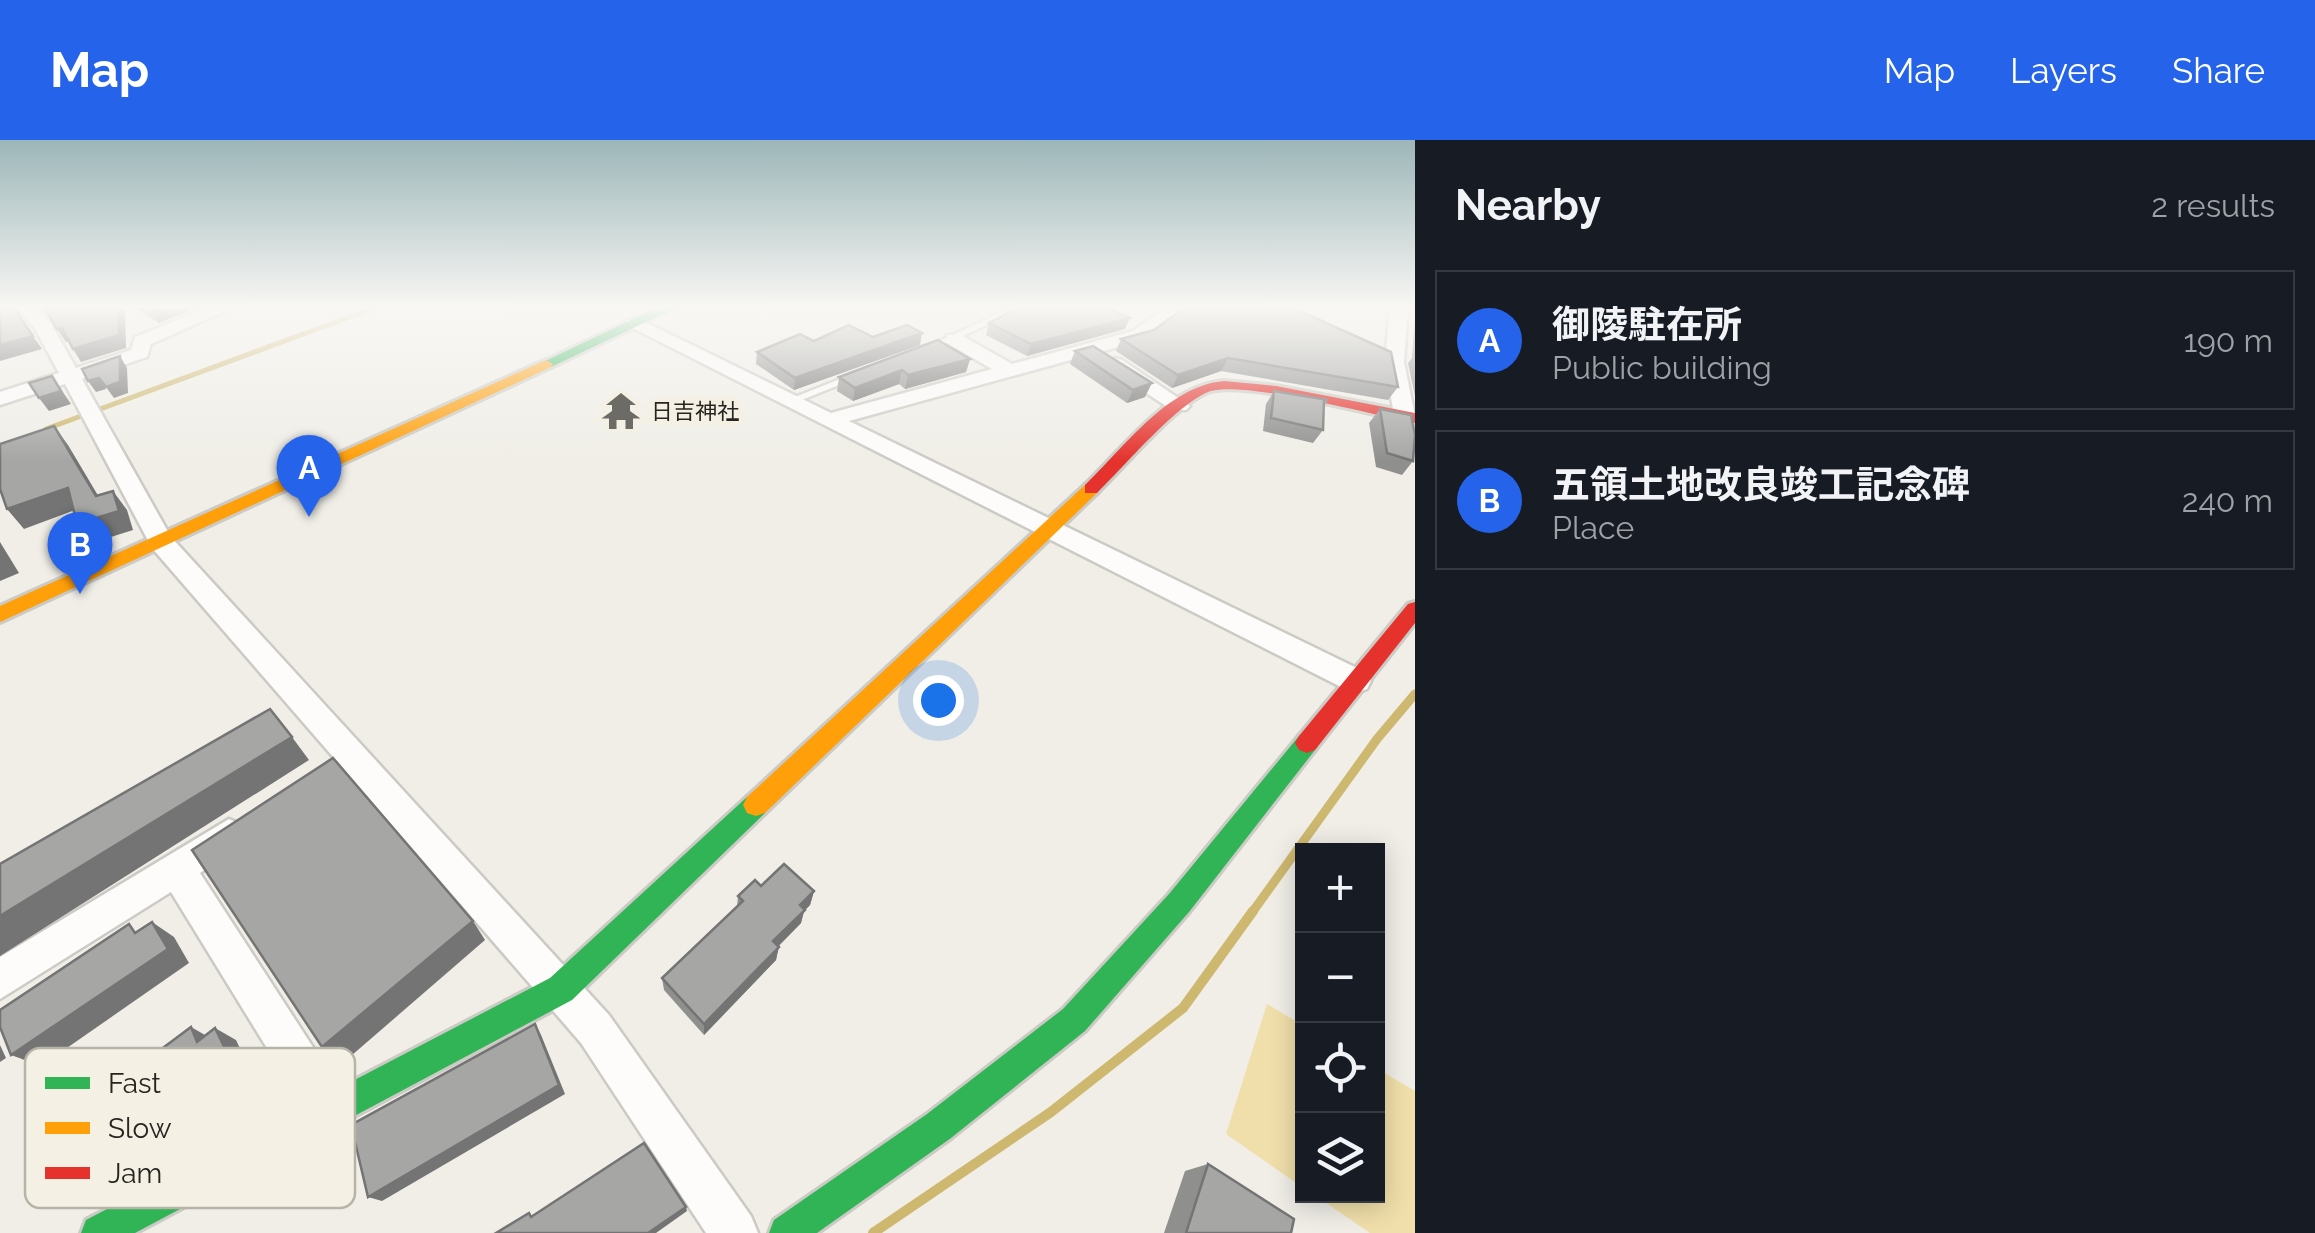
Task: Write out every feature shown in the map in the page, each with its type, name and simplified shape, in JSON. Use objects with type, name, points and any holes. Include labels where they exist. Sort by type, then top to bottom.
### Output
[{"type":"street","points":[[60,359],[161,542],[562,989],[595,1030],[734,1233]]},
{"type":"street","points":[[0,400],[126,359]]},
{"type":"street","points":[[0,615],[558,359]]},
{"type":"street","points":[[705,359],[1356,681]]},
{"type":"street","points":[[990,359],[1010,371]]},
{"type":"street","points":[[829,420],[1055,359]]},
{"type":"street","points":[[1107,359],[1179,406]]},
{"type":"street","points":[[1393,359],[1394,380],[1410,416]]},
{"type":"street","points":[[355,1100],[562,989],[1179,406],[1210,386],[1271,392],[1410,416]]},
{"type":"street","points":[[787,1233],[939,1126],[1074,1020],[1179,902],[1415,609]]},
{"type":"street","points":[[322,776],[354,756]]},
{"type":"street","points":[[0,979],[257,817]]},
{"type":"street","points":[[176,868],[290,1048]]},
{"type":"street","points":[[99,1233],[147,1208]]},
{"type":"lane","points":[[790,401],[863,374]]},
{"type":"shaded area","points":[[1267,1004],[1295,1021],[1295,1182],[1226,1134]]},
{"type":"shaded area","points":[[1385,1073],[1415,1091],[1415,1233],[1370,1233],[1326,1203],[1385,1203]]},
{"type":"building","points":[[120,359],[120,382],[106,387],[99,378],[88,381],[82,369]]},
{"type":"building","points":[[767,359],[849,359],[795,378]]},
{"type":"building","points":[[887,359],[970,359],[908,375],[902,370],[855,388],[839,377]]},
{"type":"building","points":[[1087,359],[1114,359],[1152,383],[1133,390]]},
{"type":"building","points":[[1153,359],[1225,359],[1178,375]]},
{"type":"building","points":[[1234,359],[1392,359],[1398,387]]},
{"type":"building","points":[[52,376],[61,391],[39,398],[29,383]]},
{"type":"building","points":[[1274,391],[1328,400],[1324,400],[1323,430],[1271,418]]},
{"type":"building","points":[[1380,409],[1411,415],[1415,435],[1413,461],[1387,453]]},
{"type":"building","points":[[54,426],[96,496],[113,491],[119,511],[77,524],[68,488],[7,509],[0,489],[0,444]]},
{"type":"building","points":[[270,709],[292,737],[0,916],[0,864]]},
{"type":"building","points":[[333,758],[473,921],[322,1047],[192,850]]},
{"type":"building","points":[[784,864],[814,891],[800,905],[805,910],[773,941],[779,947],[704,1024],[662,978],[743,901],[738,896],[755,880],[761,886]]},
{"type":"building","points":[[152,922],[168,949],[11,1055],[0,1027],[0,1010],[129,924],[135,933]]},
{"type":"building","points":[[535,1024],[559,1085],[368,1197],[355,1142],[355,1123]]},
{"type":"building","points":[[191,1027],[197,1042],[215,1028],[225,1048],[163,1048]]},
{"type":"building","points":[[644,1143],[686,1207],[648,1233],[496,1233],[529,1213],[531,1217]]},
{"type":"building","points":[[1208,1164],[1294,1219],[1291,1233],[1186,1233]]},
{"type":"waterway","points":[[46,429],[236,359]]},
{"type":"waterway","points":[[1251,914],[1377,739],[1415,694]]},
{"type":"waterway","points":[[873,1233],[1051,1112],[1183,1008],[1253,911]]},
{"type":"traffic: fast","points":[[546,364],[557,359]]},
{"type":"traffic: fast","points":[[787,1233],[939,1126],[1074,1020],[1179,903],[1307,743]]},
{"type":"traffic: fast","points":[[355,1098],[561,989],[756,805]]},
{"type":"traffic: fast","points":[[99,1233],[146,1208]]},
{"type":"traffic: slow","points":[[0,615],[546,364]]},
{"type":"traffic: slow","points":[[756,805],[1091,489]]},
{"type":"traffic: jam","points":[[1091,489],[1165,417],[1208,387],[1276,391],[1415,418]]},
{"type":"traffic: jam","points":[[1307,743],[1415,609]]},
{"type":"place","name":"日吉神社","points":[[621,411]]},
{"type":"place","name":"御陵駐在所","points":[[309,517]]},
{"type":"place","name":"五領土地改良竣工記念碑","points":[[80,594]]}]
